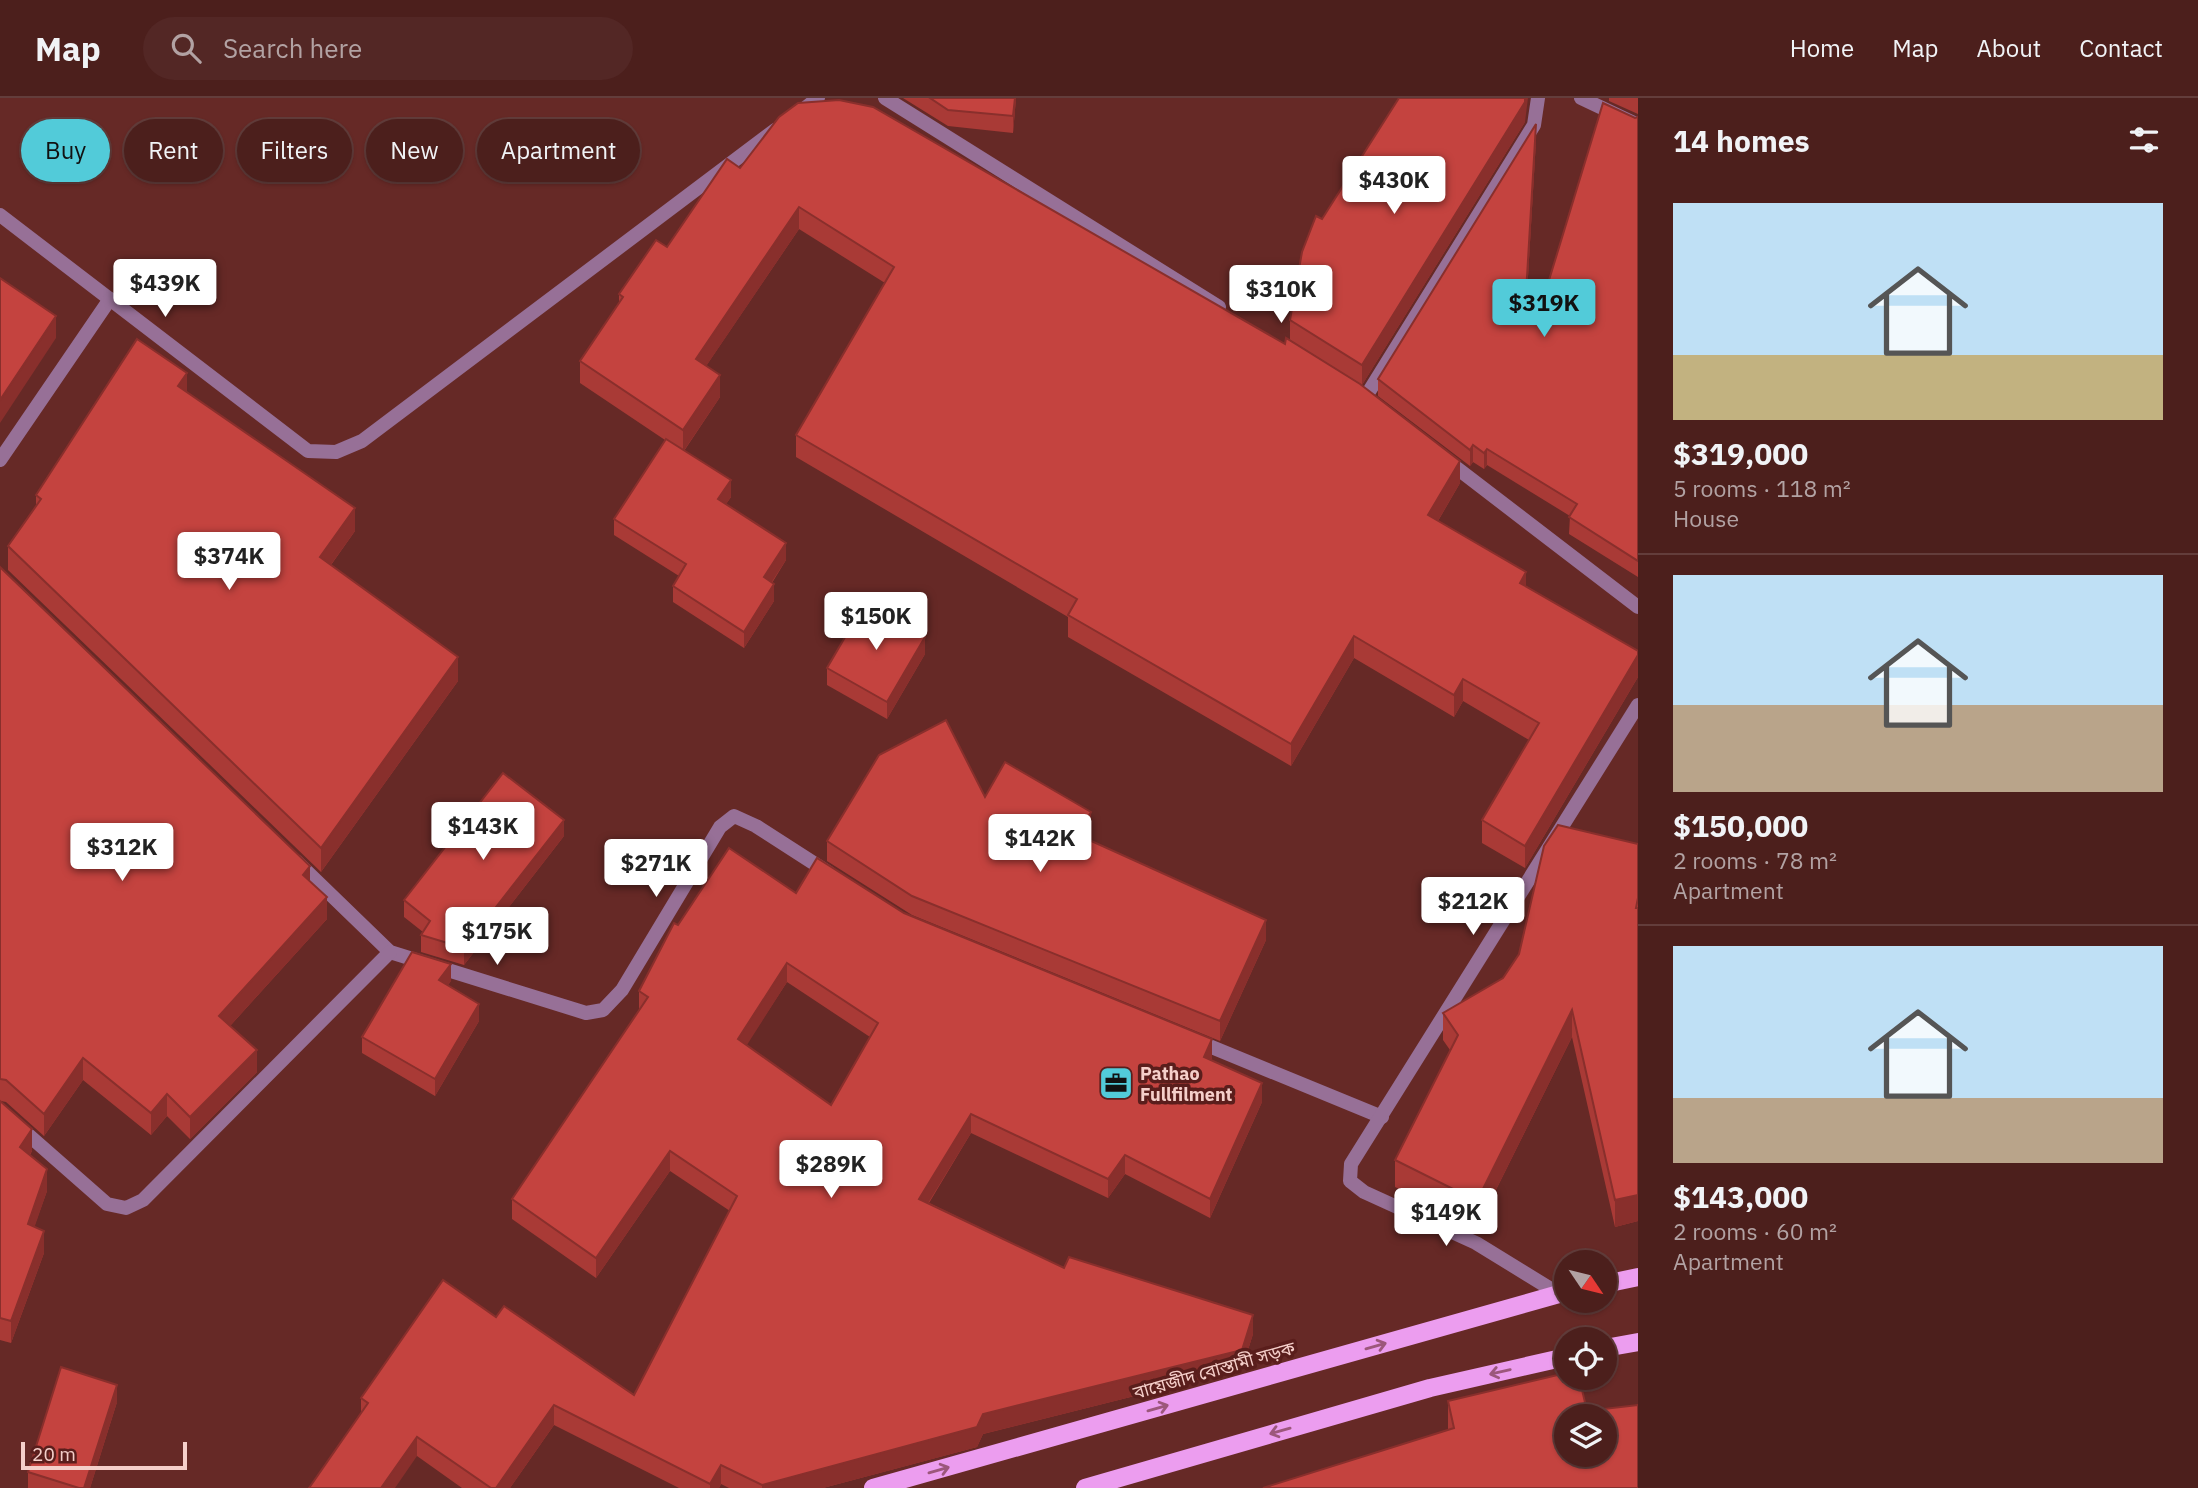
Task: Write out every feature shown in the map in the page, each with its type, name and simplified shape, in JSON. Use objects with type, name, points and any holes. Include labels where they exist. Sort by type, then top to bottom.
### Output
[{"type":"main road","points":[[1617,1281],[1638,1277]]},
{"type":"main road","name":"বায়েজীদ বোস্তামী সড়ক","points":[[873,1488],[1554,1296]]},
{"type":"main road","points":[[1617,1346],[1638,1342]]},
{"type":"main road","points":[[1085,1488],[1430,1388],[1554,1360]]},
{"type":"street","points":[[0,215],[308,451],[336,452],[362,441],[818,98]]},
{"type":"street","points":[[885,98],[1236,317]]},
{"type":"street","points":[[1364,398],[1534,125],[1538,98]]},
{"type":"street","points":[[1581,98],[1638,125]]},
{"type":"street","points":[[0,460],[110,299]]},
{"type":"street","points":[[1430,448],[1638,607]]},
{"type":"street","points":[[1554,1288],[1476,1243],[1364,1192],[1350,1181],[1351,1164],[1638,705]]},
{"type":"street","points":[[290,855],[390,951],[586,1013],[603,1010],[622,990],[720,827],[734,816],[756,825],[838,878]]},
{"type":"street","points":[[0,1110],[107,1204],[126,1208],[143,1200],[390,951]]},
{"type":"street","points":[[1177,1033],[1382,1117]]},
{"type":"building","points":[[930,98],[1015,98],[1013,116],[948,110]]},
{"type":"building","points":[[1399,98],[1525,98],[1525,102],[1362,365],[1290,320],[1302,252],[1316,216],[1322,219]]},
{"type":"building","points":[[839,100],[873,107],[1285,344],[1286,338],[1360,384],[1460,461],[1428,515],[1526,572],[1520,583],[1638,651],[1525,846],[1482,820],[1539,723],[1463,679],[1454,695],[1354,636],[1291,744],[1068,615],[1077,599],[796,435],[894,267],[799,207],[696,359],[720,375],[683,430],[580,361],[623,297],[619,294],[656,240],[667,247],[727,159],[740,168],[779,117],[798,103]]},
{"type":"building","points":[[1603,103],[1638,117],[1638,561],[1569,517],[1577,504],[1487,449],[1484,453],[1473,445],[1470,450],[1378,379],[1536,124],[1525,311],[1539,313]]},
{"type":"building","points":[[0,278],[56,316],[0,400]]},
{"type":"building","points":[[137,339],[187,373],[178,386],[355,508],[320,557],[458,657],[321,848],[8,546],[41,499],[36,495]]},
{"type":"building","points":[[666,439],[731,480],[718,499],[786,543],[764,577],[774,584],[744,632],[673,586],[686,564],[614,519]]},
{"type":"building","points":[[0,567],[310,866],[303,875],[327,897],[219,1016],[257,1050],[190,1117],[167,1094],[151,1113],[83,1058],[44,1114],[6,1080],[0,1079]]},
{"type":"building","points":[[865,603],[925,637],[887,702],[827,668]]},
{"type":"building","points":[[946,720],[985,797],[1005,762],[1091,812],[1078,835],[1266,920],[1220,1021],[912,896],[827,841],[879,755]]},
{"type":"building","points":[[503,773],[564,820],[464,948],[421,935],[430,921],[404,900]]},
{"type":"building","points":[[1558,825],[1638,844],[1638,1195],[1615,1200],[1572,1010],[1477,1201],[1395,1160],[1458,1035],[1443,1013],[1503,978],[1519,954],[1544,846]]},
{"type":"building","points":[[729,848],[796,893],[817,858],[904,913],[1212,1039],[1204,1057],[1262,1083],[1210,1199],[1125,1155],[1108,1179],[971,1114],[919,1199],[1064,1268],[1069,1257],[1253,1315],[1242,1350],[983,1414],[977,1427],[762,1485],[721,1465],[710,1484],[554,1405],[496,1488],[491,1488],[417,1437],[381,1488],[309,1488],[368,1403],[361,1398],[443,1280],[496,1317],[504,1306],[634,1395],[737,1196],[670,1151],[596,1258],[512,1199],[648,997],[639,991],[674,923],[678,925]],"holes":[[[787,963],[878,1023],[831,1105],[738,1039]]]},
{"type":"building","points":[[412,952],[451,964],[439,980],[479,1004],[435,1079],[362,1037]]},
{"type":"building","points":[[0,1101],[32,1129],[20,1147],[47,1169],[28,1224],[44,1231],[11,1321],[0,1318]]},
{"type":"building","points":[[61,1367],[117,1385],[84,1488],[28,1472]]},
{"type":"building","points":[[1554,1376],[1554,1390],[1582,1390],[1585,1404],[1554,1404],[1554,1467],[1617,1467],[1617,1407],[1638,1405],[1638,1488],[1263,1488],[1454,1428],[1448,1401]]},
{"type":"place","name":"Pathao Fullfilment","points":[[1116,1083]]}]
